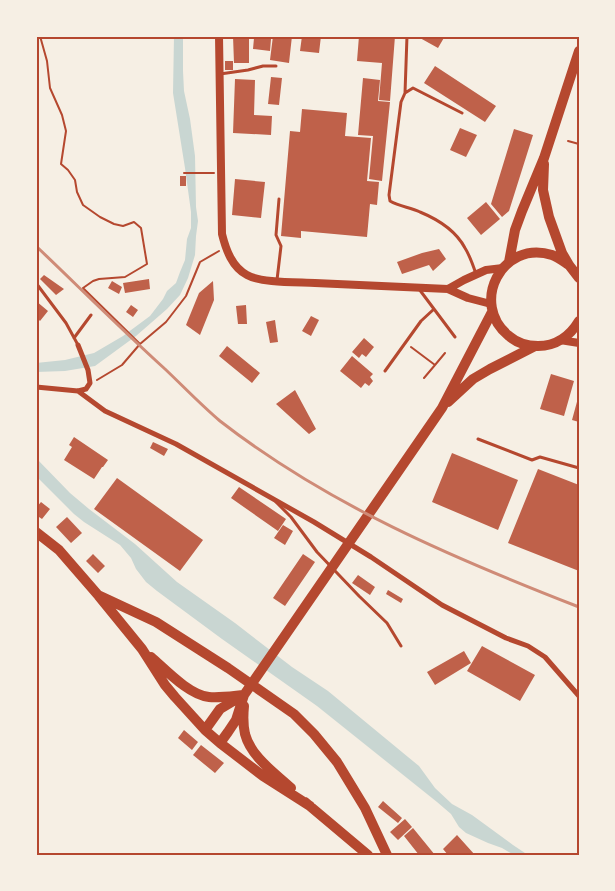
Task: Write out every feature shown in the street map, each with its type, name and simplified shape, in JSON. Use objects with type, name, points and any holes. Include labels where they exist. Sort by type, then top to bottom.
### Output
[{"type":"highway","points":[[506,265],[515,230],[544,158],[579,51]]},
{"type":"highway","points":[[544,158],[543,190],[547,211],[562,253],[579,278]]},
{"type":"highway","points":[[220,743],[236,720],[247,691],[442,408],[491,308],[492,286],[497,276],[506,265],[525,254],[542,253],[558,258],[569,265]]},
{"type":"highway","points":[[491,308],[504,332],[524,344],[535,346],[552,344],[560,340],[568,335],[579,321]]},
{"type":"highway","points":[[442,408],[473,379],[490,368],[535,346]]},
{"type":"highway","points":[[36,532],[58,550],[98,595],[142,649],[174,697],[205,730],[263,776],[310,806]]},
{"type":"highway","points":[[98,595],[156,622],[228,668],[294,714],[314,734],[337,762],[365,808],[387,855]]},
{"type":"highway","points":[[142,649],[189,690],[194,692],[209,697],[247,691]]},
{"type":"highway","points":[[205,730],[220,709],[247,691]]},
{"type":"highway","points":[[247,691],[245,734],[256,756],[310,806],[368,855]]},
{"type":"street","points":[[218,36],[222,234],[230,258],[237,267],[256,279],[448,290],[491,308]]},
{"type":"street","points":[[448,290],[476,274],[506,265]]},
{"type":"street","points":[[560,340],[579,343]]},
{"type":"street","points":[[36,387],[78,391],[86,389],[90,383],[88,370],[78,345]]},
{"type":"street","points":[[78,391],[105,411],[176,444],[314,522],[371,557],[442,605],[506,638],[528,646],[545,657],[579,696]]},
{"type":"lane","points":[[407,36],[405,93],[401,102],[389,194],[390,201],[396,205],[419,211],[444,225],[458,237],[464,246],[476,274]]},
{"type":"lane","points":[[219,74],[263,66],[276,66]]},
{"type":"lane","points":[[405,93],[413,88],[462,113]]},
{"type":"lane","points":[[276,281],[281,246],[276,235],[279,199]]},
{"type":"lane","points":[[36,283],[66,323],[78,345]]},
{"type":"lane","points":[[418,288],[455,337]]},
{"type":"lane","points":[[385,371],[421,321],[434,309]]},
{"type":"lane","points":[[74,338],[92,316]]},
{"type":"lane","points":[[478,439],[532,460],[540,457],[579,468]]},
{"type":"lane","points":[[273,499],[291,517],[317,552],[386,623],[401,646]]},
{"type":"path","points":[[40,36],[48,61],[50,88],[62,115],[66,131],[61,164],[75,180],[77,192],[83,205],[114,224],[123,226],[134,222],[141,228],[147,264],[124,277],[99,279],[83,288],[140,344]]},
{"type":"path","points":[[568,141],[579,144]]},
{"type":"path","points":[[184,172],[201,174],[221,173]]},
{"type":"path","points":[[90,383],[122,366],[140,344],[166,322],[186,296],[200,262],[226,247]]},
{"type":"path","points":[[406,342],[434,365]]},
{"type":"path","points":[[424,378],[445,353]]},
{"type":"shaded area","points":[[174,36],[183,36],[184,91],[195,156],[198,221],[195,255],[188,278],[180,295],[167,309],[136,336],[95,366],[65,371],[36,372],[36,363],[65,360],[94,353],[123,336],[150,316],[167,291],[176,283],[185,260],[187,239],[191,228],[191,212],[173,93]]},
{"type":"shaded area","points":[[36,458],[70,493],[135,544],[177,582],[235,623],[292,667],[328,691],[419,766],[435,788],[452,804],[472,815],[528,855],[514,855],[466,833],[459,827],[451,814],[437,802],[317,706],[157,591],[146,582],[136,569],[131,558],[120,545],[74,514],[36,476]]},
{"type":"building","points":[[233,36],[249,36],[249,63],[234,63]]},
{"type":"building","points":[[273,36],[292,36],[289,63],[270,60]]},
{"type":"building","points":[[302,36],[321,36],[319,53],[300,51]]},
{"type":"building","points":[[359,36],[395,36],[390,101],[379,100],[382,63],[357,61]]},
{"type":"building","points":[[421,36],[445,36],[438,48],[420,38]]},
{"type":"building","points":[[254,38],[271,39],[270,51],[253,49]]},
{"type":"building","points":[[225,61],[233,61],[233,70],[225,70]]},
{"type":"building","points":[[435,66],[496,106],[485,122],[424,83]]},
{"type":"building","points":[[271,77],[282,78],[279,105],[268,104]]},
{"type":"building","points":[[363,78],[380,80],[378,101],[390,102],[382,181],[369,179],[373,136],[358,135]]},
{"type":"building","points":[[235,79],[255,80],[254,115],[272,116],[271,135],[233,133]]},
{"type":"building","points":[[302,109],[347,113],[345,136],[371,138],[367,181],[379,182],[377,205],[370,204],[367,237],[301,231],[301,238],[281,236],[290,131],[300,132]]},
{"type":"building","points":[[460,128],[477,135],[466,157],[450,150]]},
{"type":"building","points":[[514,129],[533,135],[509,211],[502,217],[491,204]]},
{"type":"building","points":[[180,176],[186,176],[186,186],[180,186]]},
{"type":"building","points":[[235,179],[265,182],[261,218],[232,215]]},
{"type":"building","points":[[486,202],[500,219],[481,235],[467,218]]},
{"type":"building","points":[[439,249],[446,259],[433,271],[429,265],[402,274],[397,262]]},
{"type":"building","points":[[44,275],[64,289],[56,295],[40,279]]},
{"type":"building","points":[[149,279],[150,289],[125,293],[123,283]]},
{"type":"building","points":[[112,281],[122,287],[119,294],[108,288]]},
{"type":"building","points":[[213,281],[214,300],[200,335],[186,325],[199,293]]},
{"type":"building","points":[[36,301],[48,311],[40,321],[36,317]]},
{"type":"building","points":[[131,305],[138,310],[133,317],[126,312]]},
{"type":"building","points":[[246,305],[247,324],[238,324],[236,306]]},
{"type":"building","points":[[311,316],[319,320],[311,336],[302,331]]},
{"type":"building","points":[[275,320],[278,342],[270,343],[266,322]]},
{"type":"building","points":[[364,338],[374,347],[366,357],[362,354],[359,358],[352,352]]},
{"type":"building","points":[[227,346],[260,373],[252,383],[219,356]]},
{"type":"building","points":[[352,356],[373,374],[370,377],[373,381],[369,386],[365,383],[361,388],[340,371]]},
{"type":"building","points":[[551,374],[574,381],[564,416],[540,409]]},
{"type":"building","points":[[295,390],[316,429],[309,434],[276,404]]},
{"type":"building","points":[[579,398],[579,422],[572,420]]},
{"type":"building","points":[[74,437],[108,460],[94,479],[64,460],[72,447],[69,445]]},
{"type":"building","points":[[153,442],[168,449],[164,456],[150,448]]},
{"type":"building","points":[[452,453],[518,480],[498,530],[432,502]]},
{"type":"building","points":[[538,469],[579,485],[579,571],[508,543]]},
{"type":"building","points":[[117,478],[203,540],[180,571],[94,509]]},
{"type":"building","points":[[239,487],[286,519],[278,531],[231,498]]},
{"type":"building","points":[[41,502],[50,509],[42,519],[36,515],[36,508]]},
{"type":"building","points":[[67,517],[82,533],[71,543],[56,527]]},
{"type":"building","points":[[283,525],[293,531],[285,545],[274,538]]},
{"type":"building","points":[[93,554],[105,566],[98,573],[86,561]]},
{"type":"building","points":[[303,554],[315,562],[285,606],[273,598]]},
{"type":"building","points":[[358,575],[375,587],[370,595],[352,583]]},
{"type":"building","points":[[388,590],[403,599],[401,603],[386,594]]},
{"type":"building","points":[[482,646],[535,675],[520,701],[467,671]]},
{"type":"building","points":[[464,651],[471,663],[435,685],[427,672]]},
{"type":"building","points":[[184,730],[198,742],[192,750],[178,738]]},
{"type":"building","points":[[201,745],[224,763],[215,773],[193,755]]},
{"type":"building","points":[[383,801],[402,818],[398,823],[378,807]]},
{"type":"building","points":[[405,819],[412,827],[398,840],[390,832]]},
{"type":"building","points":[[413,828],[435,855],[419,855],[404,836]]},
{"type":"building","points":[[457,835],[475,855],[448,855],[443,849]]},
{"type":"railway","points":[[36,246],[206,409],[261,451],[304,479],[393,527],[485,569],[579,607]]}]
